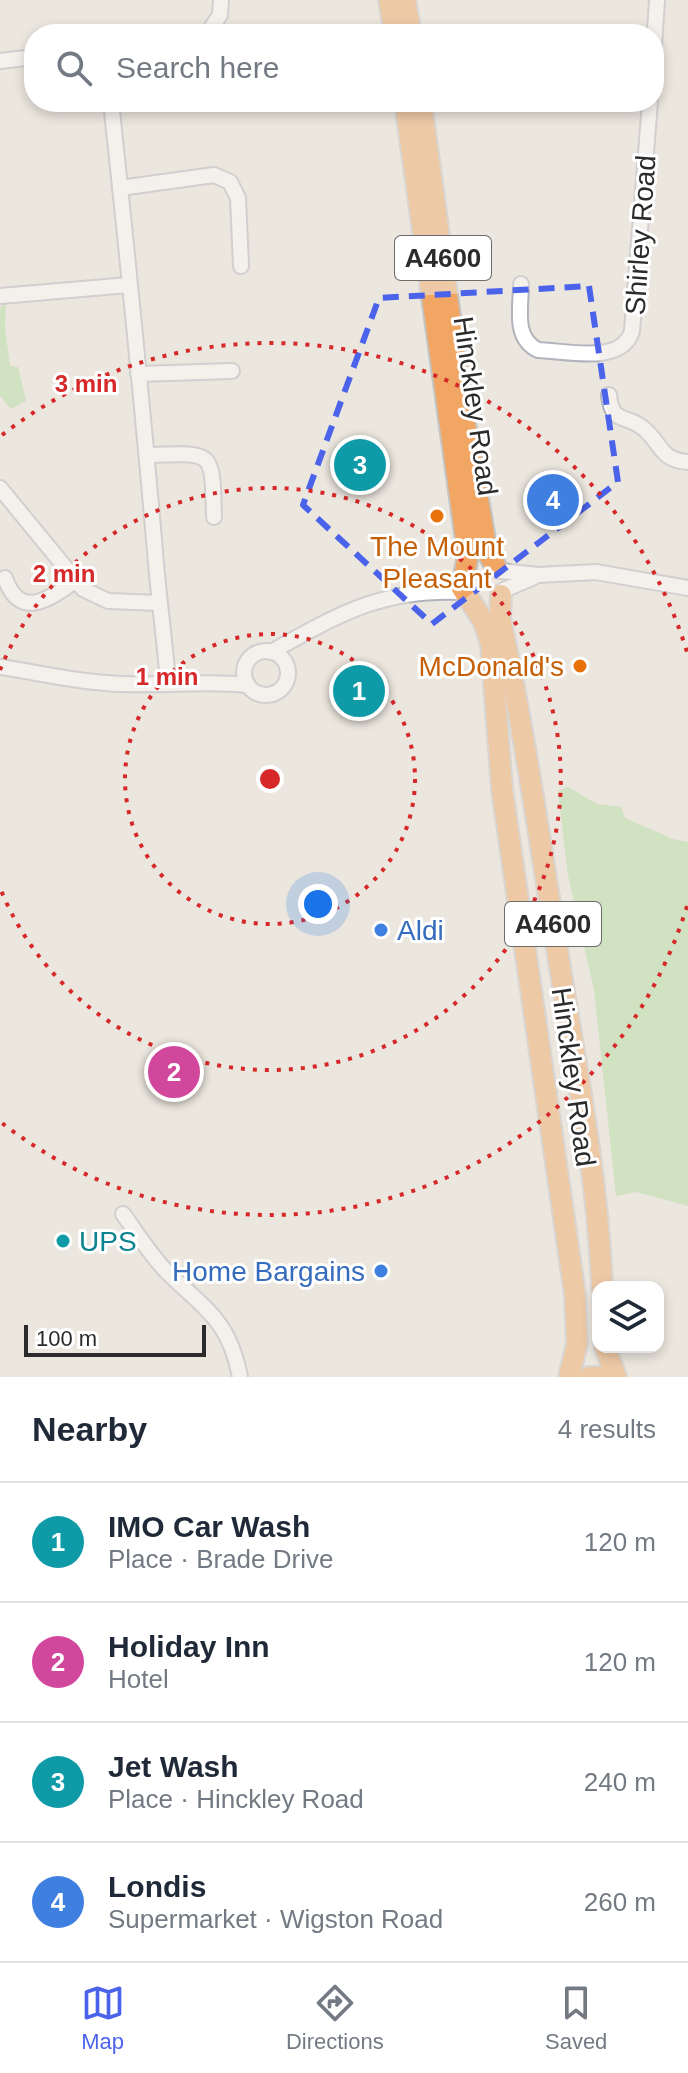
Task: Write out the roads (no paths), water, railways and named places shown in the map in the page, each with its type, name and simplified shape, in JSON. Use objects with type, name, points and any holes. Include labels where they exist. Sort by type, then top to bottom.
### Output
[{"type":"highway","points":[[389,0],[393,24]]},
{"type":"highway","points":[[405,0],[409,24]]},
{"type":"highway","name":"Hinckley Road","points":[[406,112],[468,555],[465,586],[484,622],[491,644],[502,789],[568,1239],[578,1330],[569,1377]]},
{"type":"highway","name":"Hinckley Road","points":[[422,112],[463,413],[487,551],[500,581],[500,618],[536,816],[580,1094],[602,1281]]},
{"type":"highway","points":[[477,563],[487,563],[500,581],[489,604],[478,604],[465,586],[477,563]]},
{"type":"highway","points":[[589,1377],[613,1377],[607,1353]]},
{"type":"street","points":[[214,24],[220,15],[221,0]]},
{"type":"street","points":[[655,24],[657,0]]},
{"type":"street","points":[[0,61],[24,58]]},
{"type":"street","points":[[112,112],[168,684]]},
{"type":"street","name":"Shirley Road","points":[[521,284],[521,330],[523,340],[528,345],[538,350],[609,353],[624,347],[630,340],[649,112]]},
{"type":"street","points":[[120,188],[214,175],[230,182],[238,198],[241,266]]},
{"type":"street","points":[[0,296],[129,285]]},
{"type":"street","points":[[138,374],[232,371]]},
{"type":"street","points":[[609,395],[618,418],[644,429],[671,460],[688,462]]},
{"type":"street","points":[[147,455],[196,453],[204,458],[212,472],[214,517]]},
{"type":"street","points":[[0,488],[83,589],[108,601],[159,603]]},
{"type":"street","points":[[500,581],[538,575],[596,572],[688,588]]},
{"type":"street","points":[[5,578],[10,593],[26,603],[52,597],[75,581]]},
{"type":"street","points":[[277,656],[305,633],[339,614],[372,601],[465,586]]},
{"type":"street","points":[[263,652],[277,656],[287,667],[288,677],[277,692],[260,694],[246,679],[252,657],[263,652]]},
{"type":"street","points":[[0,667],[103,683],[168,684],[246,679]]},
{"type":"street","points":[[123,1214],[164,1269],[209,1309],[221,1325],[234,1351],[240,1377]]},
{"type":"place","name":"Jet Wash","points":[[360,465]]},
{"type":"place","name":"Londis","points":[[553,500]]},
{"type":"place","name":"The Mount Pleasant","points":[[437,516]]},
{"type":"place","name":"McDonald's","points":[[580,666]]},
{"type":"place","name":"IMO Car Wash","points":[[359,691]]},
{"type":"place","name":"Aldi","points":[[381,930]]},
{"type":"place","name":"Holiday Inn","points":[[174,1072]]},
{"type":"place","name":"UPS","points":[[63,1241]]},
{"type":"place","name":"Home Bargains","points":[[381,1271]]}]
